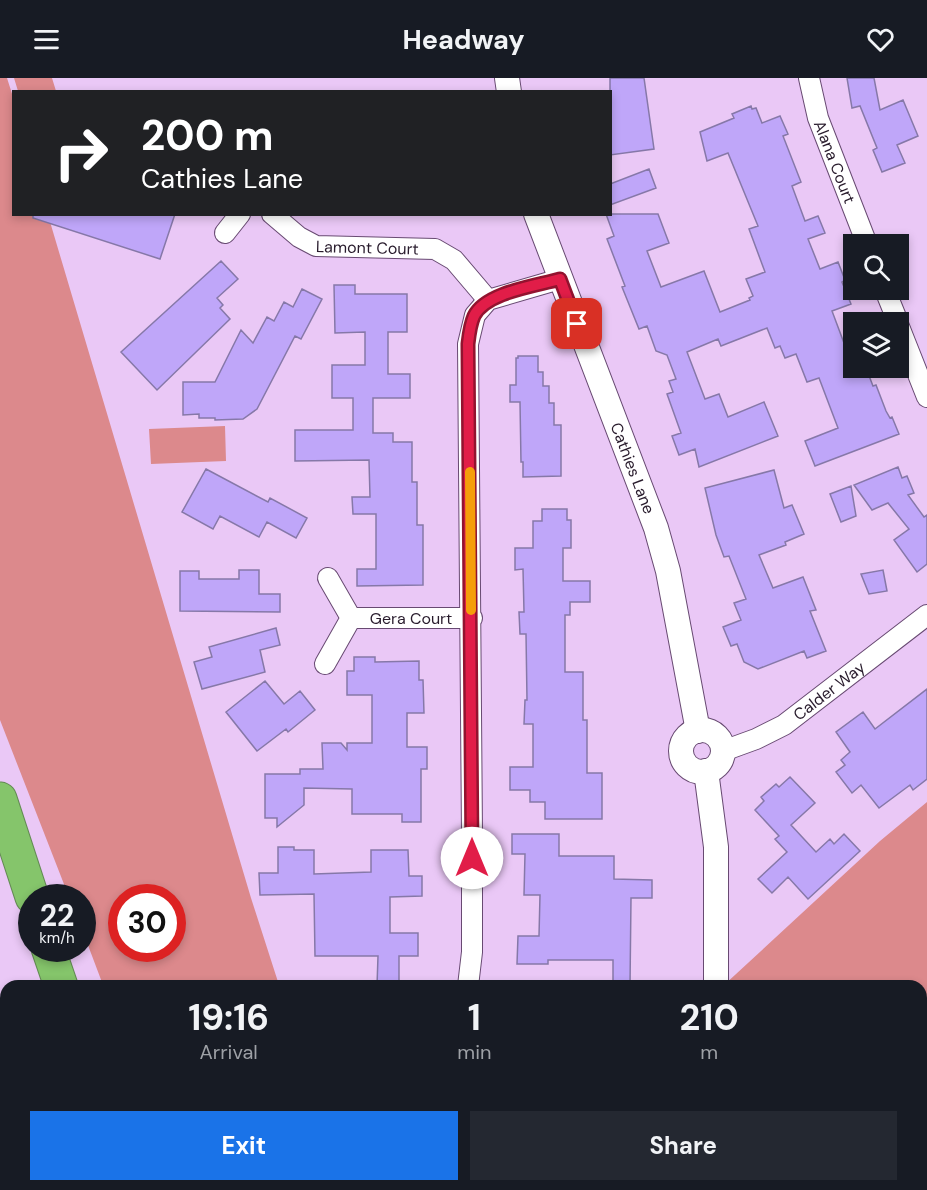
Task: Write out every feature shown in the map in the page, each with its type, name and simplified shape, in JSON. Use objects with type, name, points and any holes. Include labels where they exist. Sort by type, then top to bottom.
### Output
[{"type":"highway","points":[[0,799],[28,884]]},
{"type":"highway","points":[[53,962],[59,980]]},
{"type":"street","name":"Alana Court","points":[[809,78],[818,118],[863,234]]},
{"type":"street","points":[[225,233],[238,216]]},
{"type":"street","name":"Lamont Court","points":[[274,216],[299,237],[316,246],[435,249],[454,260],[488,300]]},
{"type":"street","name":"Cathies Lane","points":[[537,216],[656,528],[668,571],[698,731]]},
{"type":"street","points":[[469,980],[472,952],[472,618],[468,344],[475,315],[488,300],[560,279]]},
{"type":"street","points":[[909,351],[927,397]]},
{"type":"street","name":"Gera Court","points":[[328,578],[351,618]]},
{"type":"street","name":"Calder Way","points":[[723,752],[784,725],[927,615]]},
{"type":"street","name":"Gera Court","points":[[351,618],[472,618]]},
{"type":"street","name":"Gera Court","points":[[325,664],[351,618]]},
{"type":"street","points":[[698,731],[715,735],[723,752],[718,764],[706,771],[692,769],[683,759],[682,744],[686,738],[698,731]]},
{"type":"street","points":[[706,771],[716,847],[716,980]]},
{"type":"shaded area","points":[[0,78],[7,78],[12,94],[12,216],[48,216],[277,980],[101,980],[94,962],[96,884],[64,884],[0,720]]},
{"type":"shaded area","points":[[14,78],[52,78],[56,90],[18,90]]},
{"type":"shaded area","points":[[225,426],[226,461],[151,464],[149,429]]},
{"type":"shaded area","points":[[927,802],[927,980],[729,980],[880,841]]},
{"type":"building","points":[[610,78],[644,78],[654,149],[612,155],[612,90],[610,90]]},
{"type":"building","points":[[847,78],[874,78],[880,110],[903,100],[918,136],[897,145],[905,163],[882,172],[873,150],[877,148],[860,106],[852,108]]},
{"type":"building","points":[[751,106],[752,109],[756,108],[762,123],[780,116],[788,134],[783,136],[801,182],[792,186],[805,221],[818,216],[825,233],[808,239],[820,269],[838,262],[843,275],[843,300],[849,300],[851,304],[832,311],[843,340],[843,378],[870,378],[873,386],[876,385],[886,411],[890,418],[892,417],[899,434],[815,466],[805,441],[838,428],[819,378],[807,382],[796,354],[785,358],[780,346],[775,348],[767,328],[721,346],[718,339],[687,352],[705,399],[719,394],[728,417],[764,402],[778,436],[699,467],[695,449],[679,455],[672,436],[681,433],[667,394],[673,392],[669,381],[676,379],[667,355],[656,351],[647,326],[639,329],[622,287],[625,286],[607,239],[614,236],[607,216],[658,214],[669,243],[647,251],[661,287],[704,271],[720,312],[750,300],[749,298],[753,296],[746,279],[765,272],[749,229],[758,226],[728,153],[707,161],[700,132],[734,118],[732,114]]},
{"type":"building","points":[[649,169],[656,188],[612,204],[612,183]]},
{"type":"building","points":[[33,216],[174,216],[160,259],[33,218]]},
{"type":"building","points":[[221,261],[238,279],[217,298],[223,305],[220,308],[230,319],[157,390],[121,352]]},
{"type":"building","points":[[334,285],[355,285],[355,294],[407,294],[407,332],[388,332],[388,374],[410,374],[410,398],[373,398],[373,433],[393,433],[393,442],[412,442],[412,482],[417,482],[417,525],[423,525],[423,585],[357,586],[357,569],[376,569],[376,514],[353,514],[352,497],[370,497],[369,460],[295,461],[295,430],[353,430],[353,398],[332,398],[332,365],[365,365],[365,332],[335,333]]},
{"type":"building","points":[[302,289],[322,299],[301,339],[295,336],[257,409],[243,419],[215,420],[215,418],[199,418],[199,414],[183,415],[183,382],[215,382],[241,330],[253,343],[267,317],[274,321],[284,302],[293,307]]},
{"type":"building","points":[[518,356],[538,356],[538,372],[543,372],[543,386],[549,386],[549,403],[554,403],[554,425],[561,425],[561,476],[523,477],[520,402],[510,402],[510,385],[516,385],[516,358]]},
{"type":"building","points":[[898,467],[902,478],[907,476],[914,493],[908,495],[924,517],[927,515],[927,564],[917,572],[894,540],[909,529],[888,503],[872,510],[854,485]]},
{"type":"building","points":[[206,469],[268,502],[270,498],[307,518],[296,538],[267,522],[259,537],[220,516],[213,529],[182,512]]},
{"type":"building","points":[[774,470],[784,508],[792,505],[804,534],[785,542],[786,545],[759,555],[773,588],[803,577],[816,610],[810,611],[826,651],[807,658],[804,651],[758,669],[744,662],[737,644],[731,646],[723,627],[741,620],[734,603],[746,599],[729,556],[724,557],[716,535],[705,488]]},
{"type":"building","points":[[851,486],[856,516],[841,522],[830,494]]},
{"type":"building","points":[[542,509],[567,509],[567,520],[571,520],[571,548],[563,548],[563,581],[590,581],[590,602],[570,602],[570,615],[565,615],[565,672],[583,672],[583,720],[587,720],[587,773],[602,773],[602,819],[545,819],[545,802],[530,802],[530,790],[510,790],[510,767],[533,767],[533,724],[524,724],[525,700],[527,700],[526,634],[520,634],[519,612],[524,612],[523,569],[515,570],[515,548],[533,548],[533,521],[542,521]]},
{"type":"building","points":[[239,570],[259,570],[259,594],[280,594],[280,612],[180,611],[180,571],[199,571],[199,579],[239,579]]},
{"type":"building","points":[[883,570],[887,591],[869,594],[861,574]]},
{"type":"building","points":[[276,628],[280,645],[260,650],[265,672],[202,689],[194,662],[212,657],[209,647]]},
{"type":"building","points":[[354,657],[375,657],[375,662],[419,661],[419,680],[423,680],[424,713],[407,713],[407,747],[427,747],[427,769],[421,769],[421,822],[402,822],[402,814],[352,814],[352,789],[304,788],[304,805],[277,827],[277,818],[265,818],[265,774],[300,774],[300,769],[323,769],[322,743],[341,743],[347,750],[347,743],[372,743],[372,695],[347,695],[347,671],[354,671]]},
{"type":"building","points":[[265,681],[284,704],[300,691],[315,710],[288,732],[286,729],[257,751],[226,712]]},
{"type":"building","points":[[927,689],[927,779],[913,790],[910,785],[879,808],[861,785],[852,793],[836,772],[845,765],[841,760],[850,752],[836,732],[863,712],[875,729]]},
{"type":"building","points":[[790,777],[815,803],[791,825],[816,852],[830,839],[834,844],[844,834],[860,851],[808,899],[788,877],[772,893],[758,879],[787,852],[775,839],[779,836],[755,810],[764,801],[761,797],[776,784],[779,787]]},
{"type":"building","points":[[512,834],[559,834],[559,856],[614,856],[614,879],[652,880],[652,898],[631,898],[630,980],[613,980],[613,960],[548,960],[548,964],[517,964],[518,936],[539,936],[540,895],[524,895],[525,854],[512,854]]},
{"type":"building","points":[[278,847],[314,850],[314,874],[371,872],[371,850],[408,850],[409,876],[422,876],[422,896],[390,897],[390,933],[418,933],[418,956],[399,956],[399,980],[377,980],[378,956],[315,956],[314,894],[260,895],[259,873],[278,873]]},
{"type":"slow traffic","points":[[470,472],[471,610]]},
{"type":"route","points":[[472,858],[472,618],[468,344],[471,326],[475,315],[488,300],[560,279],[577,324]]}]
